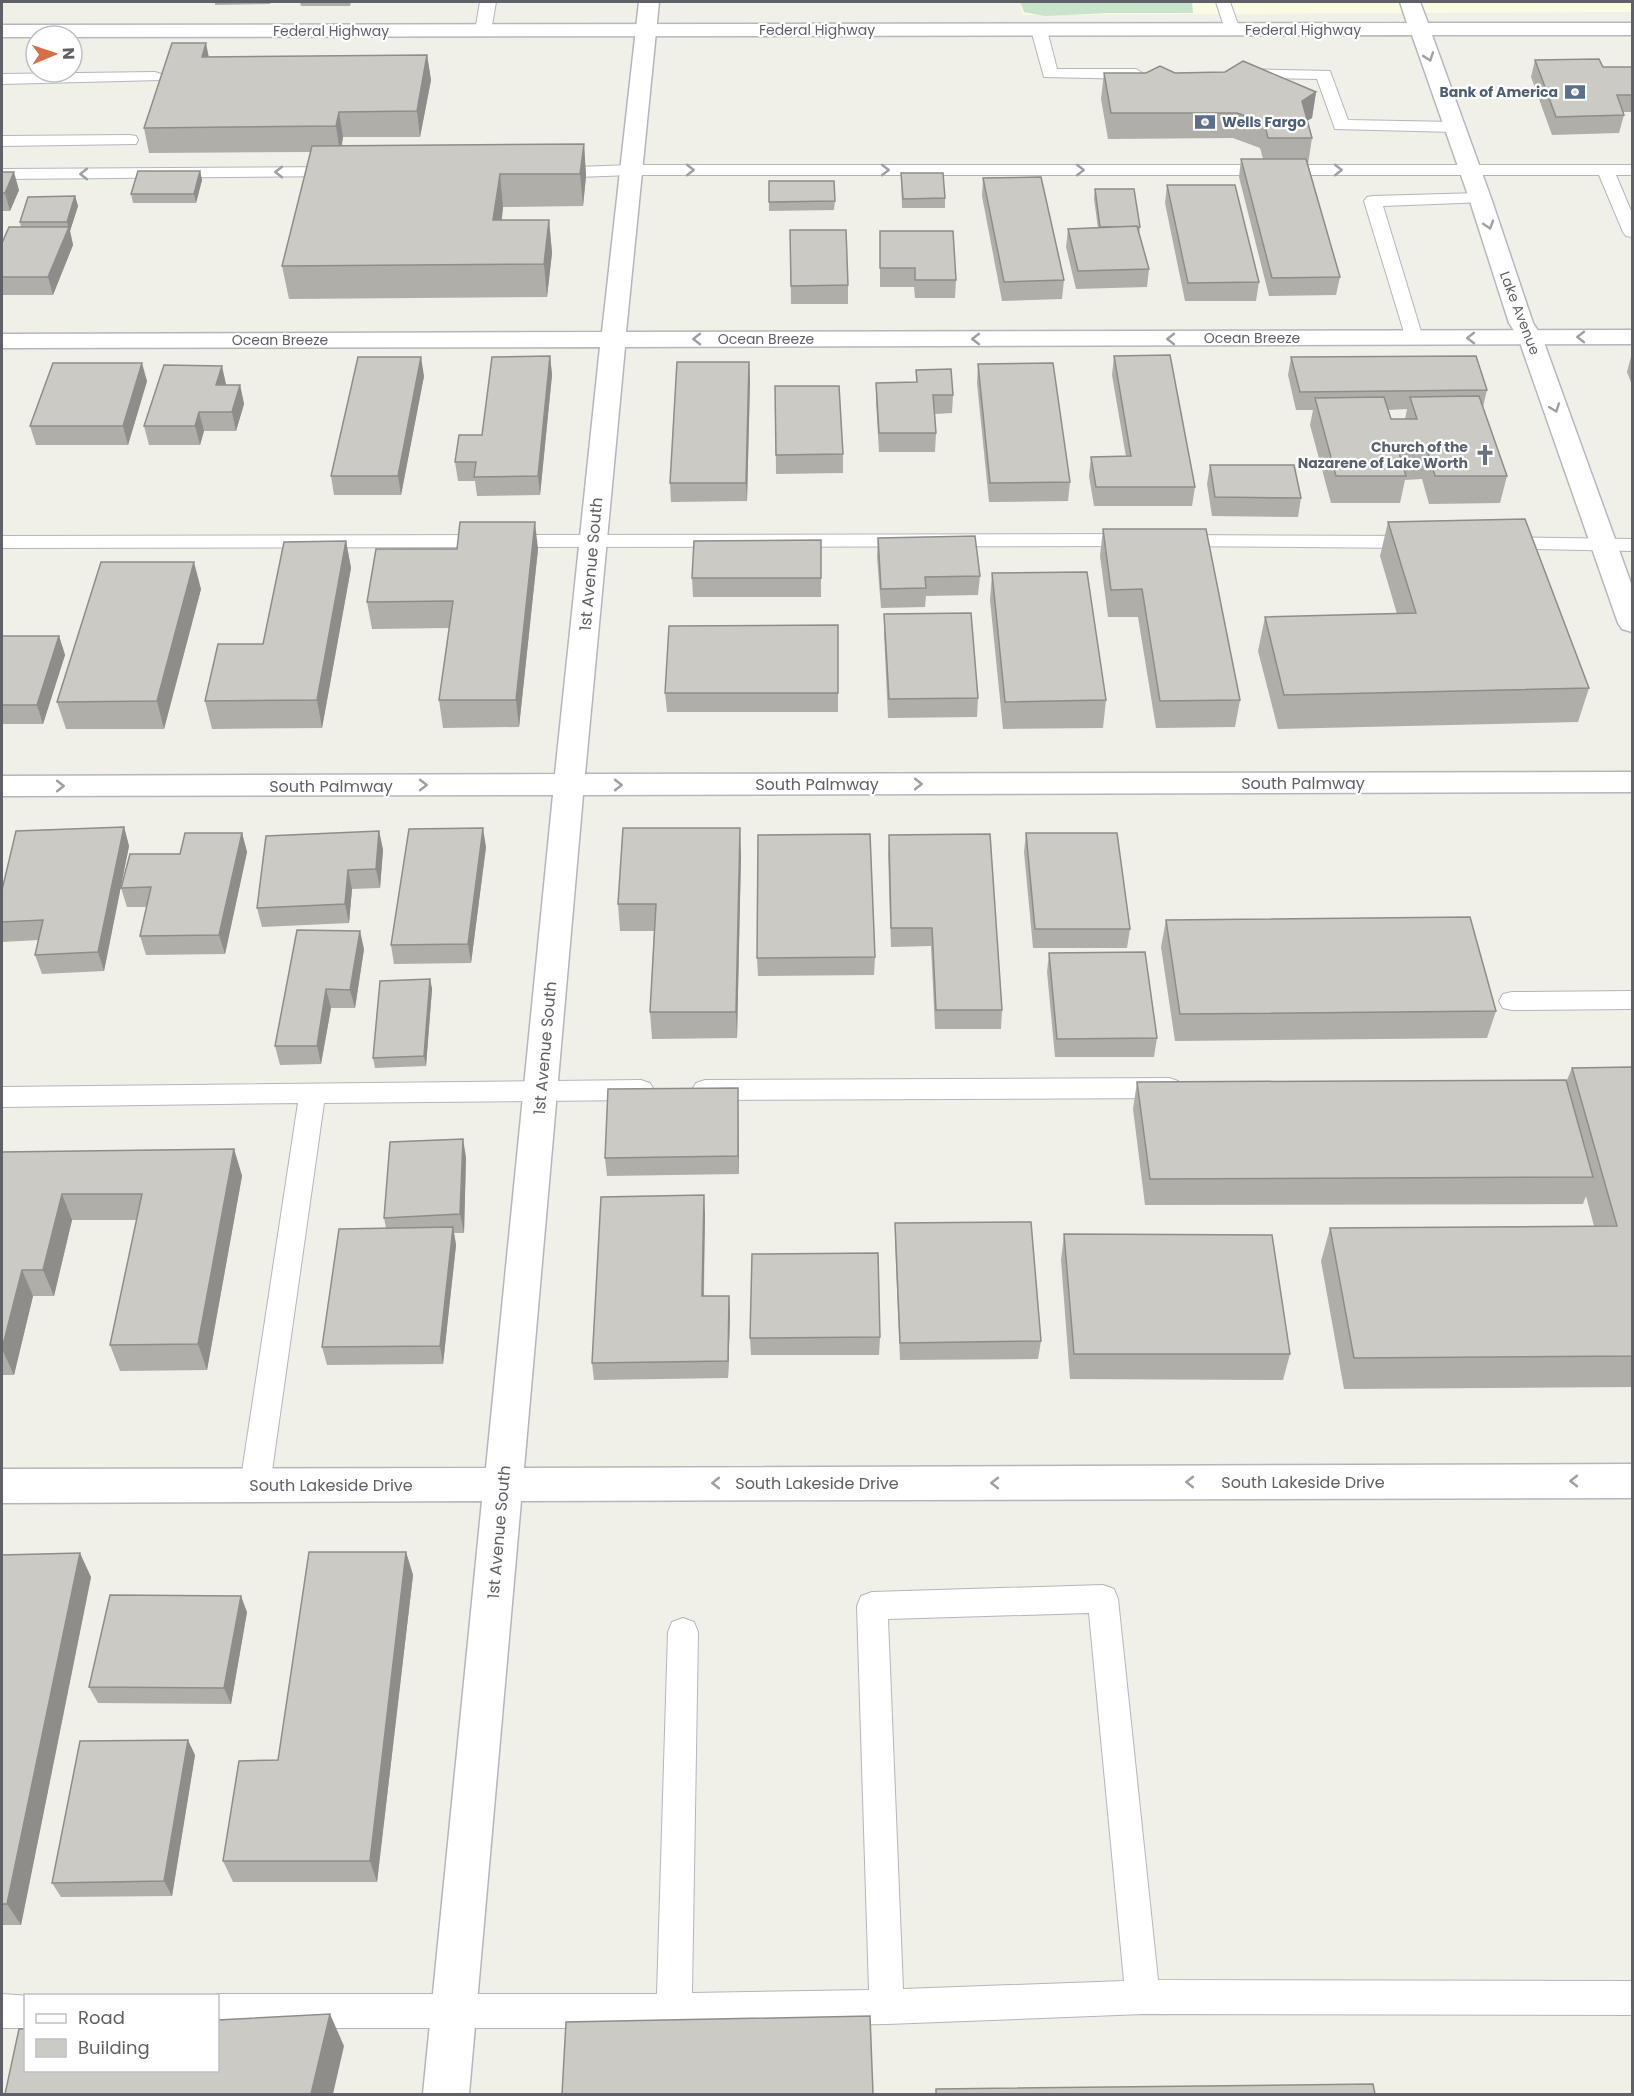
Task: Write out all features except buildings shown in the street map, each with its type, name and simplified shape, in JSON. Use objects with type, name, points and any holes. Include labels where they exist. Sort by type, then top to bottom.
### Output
[{"type":"street","name":"Lake Avenue","points":[[1410,2],[1480,198],[1521,323],[1530,338],[1632,623]]},
{"type":"street","name":"Federal Highway","points":[[2,31],[483,31],[648,16],[1039,30],[1632,29]]},
{"type":"street","name":"1st Avenue South","points":[[446,2094],[571,785],[592,540],[648,16]]},
{"type":"street","name":"Ocean Breeze","points":[[2,341],[1632,337]]},
{"type":"street","name":"South Palmway","points":[[2,786],[1632,782]]},
{"type":"street","name":"South Lakeside Drive","points":[[2,1486],[1632,1481]]},
{"type":"lane","points":[[483,31],[488,2]]},
{"type":"lane","points":[[1222,2],[1232,30]]},
{"type":"lane","points":[[1039,30],[1050,74],[1157,74]]},
{"type":"lane","points":[[1217,74],[1324,74],[1341,125],[1454,127]]},
{"type":"lane","points":[[2,79],[155,77]]},
{"type":"lane","points":[[2,141],[130,140]]},
{"type":"lane","points":[[539,172],[632,170],[1632,170]]},
{"type":"lane","points":[[1605,170],[1632,231]]},
{"type":"lane","points":[[2,174],[355,172]]},
{"type":"lane","points":[[1414,338],[1373,201],[1480,198]]},
{"type":"lane","points":[[2,542],[592,540],[1435,542]]},
{"type":"lane","points":[[1481,543],[1632,545]]},
{"type":"lane","points":[[1512,1001],[1632,1000]]},
{"type":"lane","points":[[2,1097],[673,1090],[1191,1088]]},
{"type":"lane","points":[[255,1485],[312,1093]]},
{"type":"lane","points":[[887,2007],[872,1606],[1103,1599],[1143,1997]]},
{"type":"lane","points":[[674,2011],[683,1632]]},
{"type":"lane","points":[[219,2011],[674,2011],[887,2007],[1143,1997],[1632,1998]]},
{"type":"lane","points":[[2,2012],[24,2012]]},
{"type":"shaded area","points":[[1020,2],[1632,2],[1632,12],[1022,15]]},
{"type":"shaded area","points":[[1020,2],[1192,2],[1193,13],[1045,16],[1024,12]]},
{"type":"place","name":"Bank of America","points":[[1575,92]]},
{"type":"place","name":"Wells Fargo","points":[[1205,122]]},
{"type":"place","name":"Church of the Nazarene of Lake Worth","points":[[1485,455]]}]
